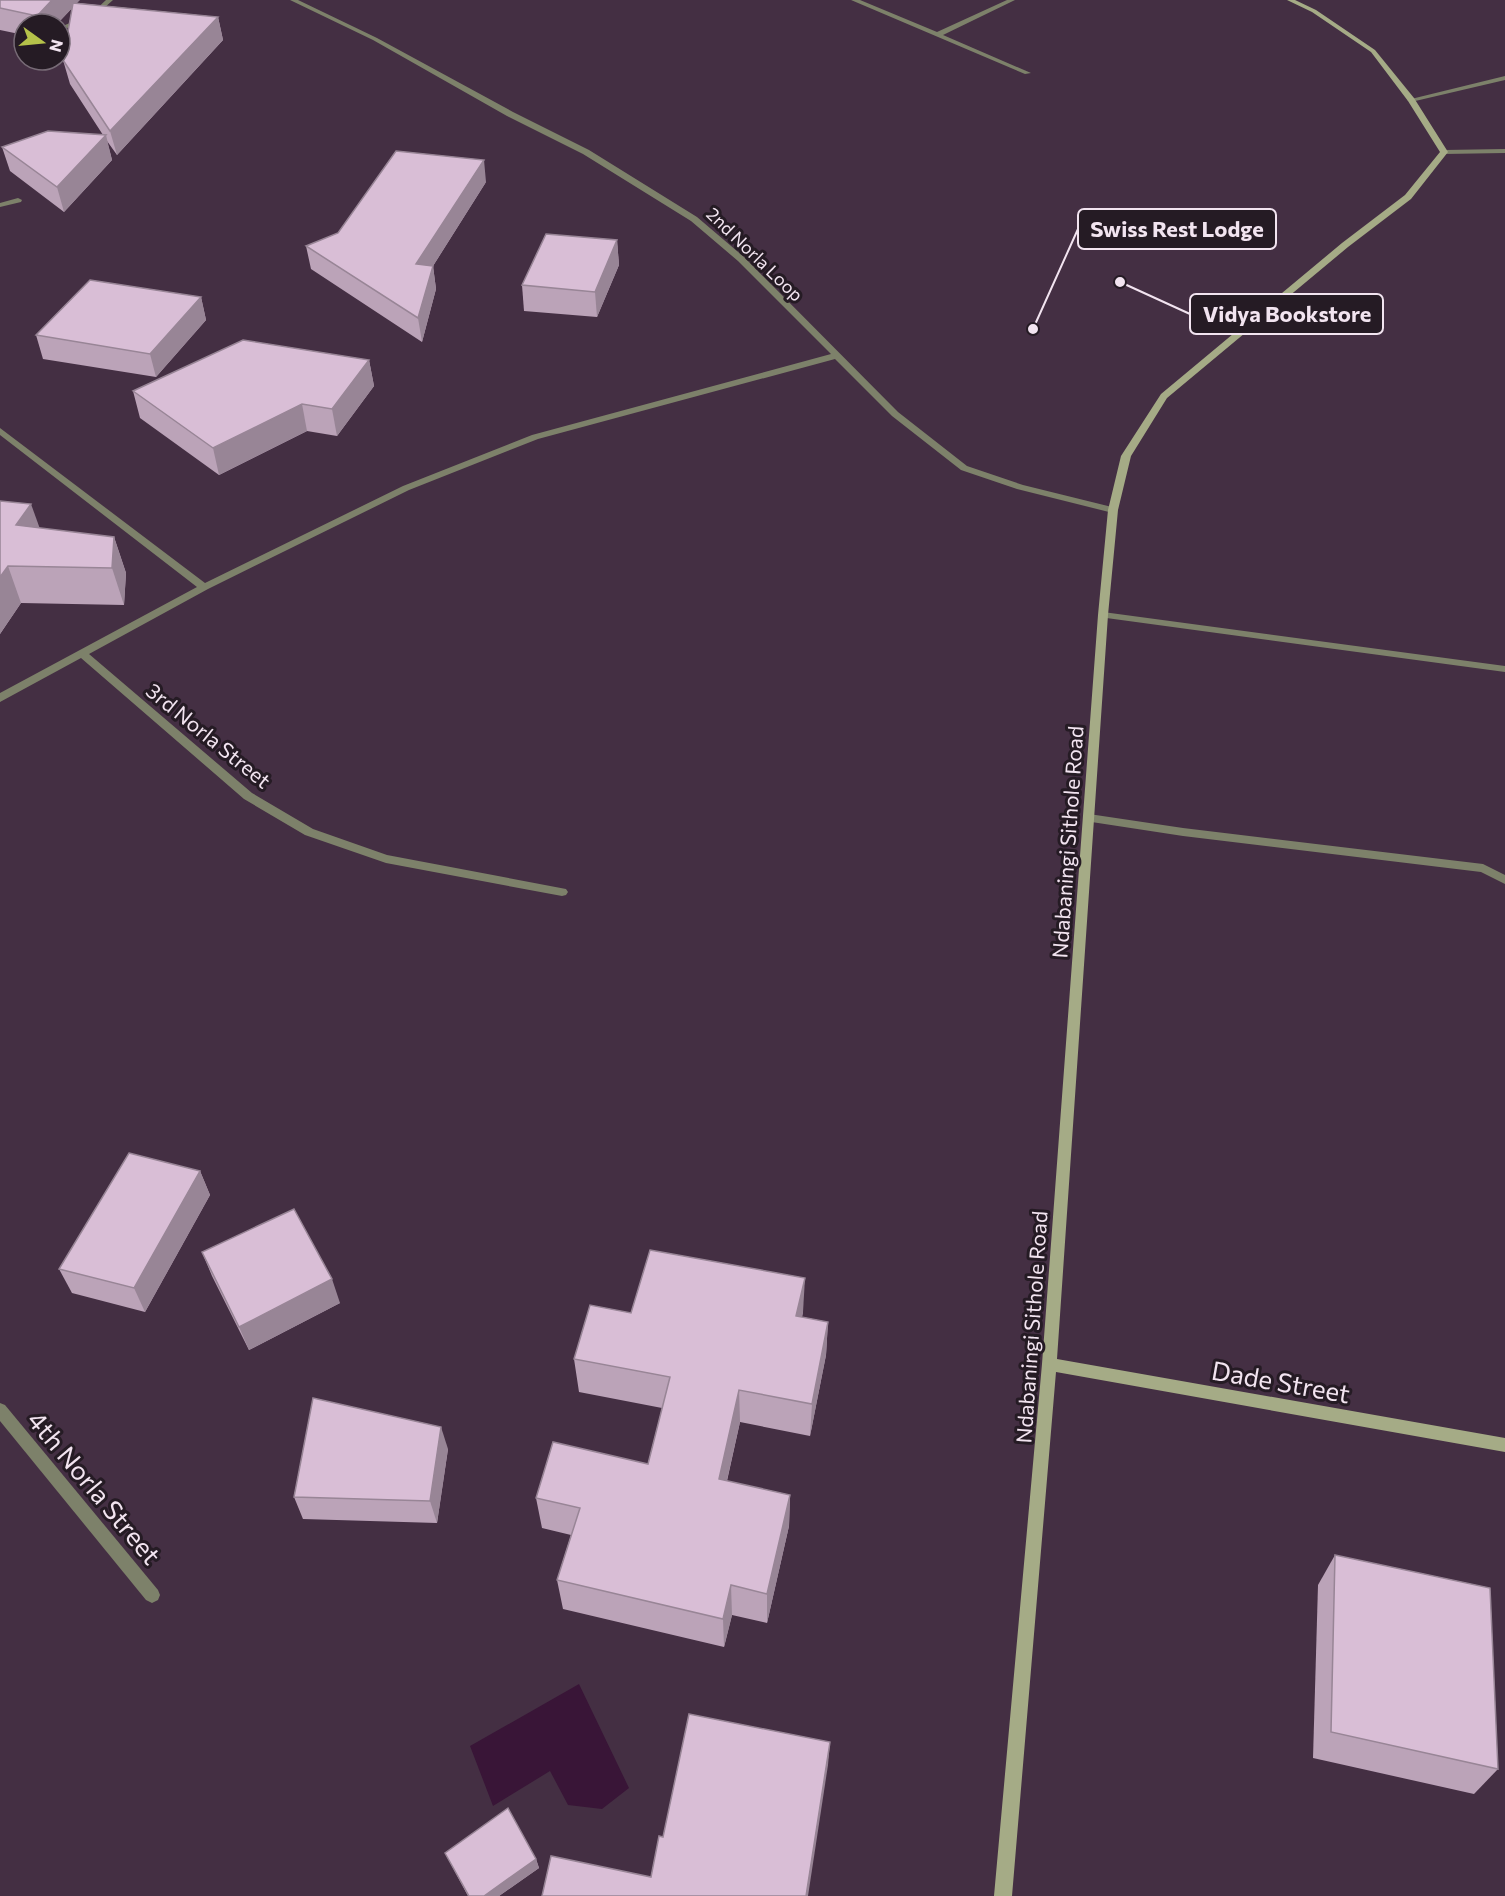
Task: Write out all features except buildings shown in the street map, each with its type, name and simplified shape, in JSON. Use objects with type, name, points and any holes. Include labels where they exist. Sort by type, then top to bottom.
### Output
[{"type":"street","points":[[72,24],[92,16],[110,0]]},
{"type":"street","name":"2nd Norla Loop","points":[[293,0],[375,39],[510,114],[586,152],[694,219],[741,259],[895,414],[964,468],[1020,487],[1113,510]]},
{"type":"street","points":[[854,0],[1027,73]]},
{"type":"street","points":[[937,35],[1012,0]]},
{"type":"street","points":[[1290,0],[1314,10],[1373,51],[1411,100],[1444,152],[1505,151]]},
{"type":"street","points":[[1411,100],[1505,78]]},
{"type":"street","name":"Ndabaningi Sithole Road","points":[[1003,1896],[1048,1364],[1103,615],[1113,510],[1126,456],[1164,396],[1345,245],[1408,197],[1444,152]]},
{"type":"street","points":[[0,205],[18,200]]},
{"type":"street","points":[[0,698],[83,655],[204,587],[406,488],[535,437],[836,356]]},
{"type":"street","points":[[0,431],[204,587]]},
{"type":"street","points":[[1103,615],[1505,669]]},
{"type":"street","name":"3rd Norla Street","points":[[83,655],[248,796],[309,832],[386,859],[562,892]]},
{"type":"street","points":[[1089,818],[1183,832],[1483,868],[1505,880]]},
{"type":"street","name":"Dade Street","points":[[1048,1364],[1505,1445]]},
{"type":"street","name":"4th Norla Street","points":[[0,1410],[152,1595]]},
{"type":"shaded area","points":[[579,1684],[629,1788],[602,1809],[568,1805],[550,1771],[493,1806],[470,1746]]},
{"type":"place","name":"Vidya Bookstore","points":[[1120,282]]},
{"type":"place","name":"Swiss Rest Lodge","points":[[1033,329]]}]
